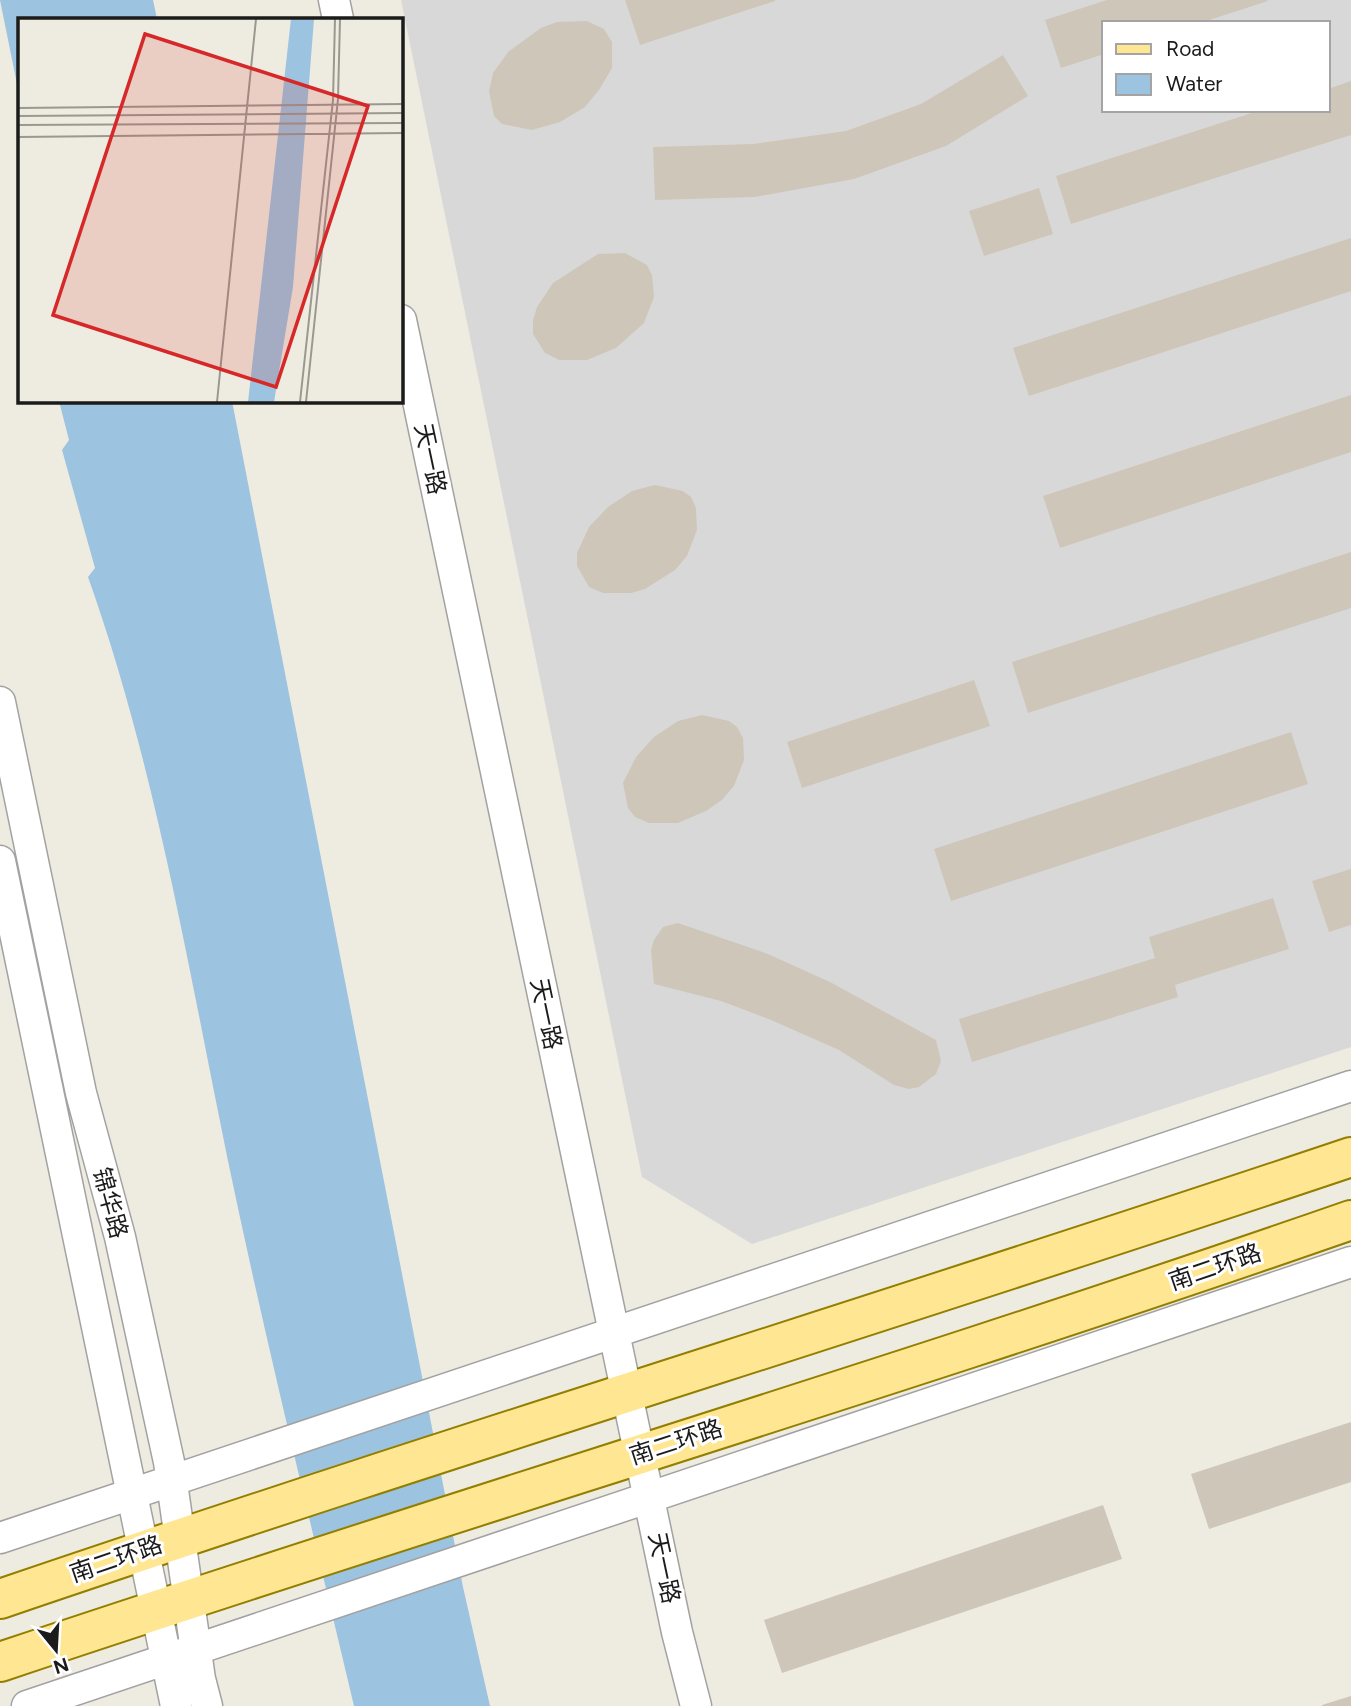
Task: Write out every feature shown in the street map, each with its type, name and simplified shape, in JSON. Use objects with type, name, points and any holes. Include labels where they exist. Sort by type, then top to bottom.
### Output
[{"type":"main road","name":"南二环路","points":[[0,1599],[249,1514],[1053,1257],[1351,1157]]},
{"type":"main road","name":"南二环路","points":[[0,1662],[262,1573],[1073,1317],[1351,1220]]},
{"type":"street","points":[[334,0],[338,18]]},
{"type":"street","name":"天一路","points":[[402,325],[626,1392],[696,1706]]},
{"type":"street","name":"锦华路","points":[[0,702],[81,1093],[120,1237],[172,1480],[180,1537],[165,1660],[176,1706]]},
{"type":"street","name":"锦华路","points":[[0,861],[142,1550],[196,1649],[207,1706]]},
{"type":"street","points":[[0,1538],[1351,1086]]},
{"type":"street","points":[[27,1706],[1351,1262]]},
{"type":"shaded area","points":[[401,0],[1351,0],[1351,1047],[752,1244],[642,1177]]},
{"type":"water","points":[[0,0],[153,0],[157,18],[18,18],[18,89]]},
{"type":"water","points":[[59,402],[232,402],[463,1587],[490,1706],[354,1706],[258,1297],[151,793],[112,648],[88,577],[95,568],[62,450],[69,440]]},
{"type":"building","points":[[625,0],[775,0],[775,1],[640,45]]},
{"type":"building","points":[[1107,0],[1268,1],[1206,21],[1102,21],[1102,55],[1061,68],[1045,20]]},
{"type":"building","points":[[587,21],[604,29],[612,42],[612,68],[585,107],[560,122],[532,130],[502,124],[494,116],[489,91],[493,73],[508,52],[541,28],[557,22]]},
{"type":"building","points":[[1003,55],[1028,96],[946,146],[854,179],[755,197],[655,200],[653,147],[753,144],[846,131],[921,104]]},
{"type":"building","points":[[1351,81],[1351,135],[1071,224],[1056,176],[1255,112],[1330,112],[1330,88]]},
{"type":"building","points":[[1039,188],[1053,234],[984,256],[969,211]]},
{"type":"building","points":[[1351,238],[1351,291],[1029,396],[1013,348]]},
{"type":"building","points":[[625,253],[647,265],[652,275],[654,297],[644,323],[616,348],[587,360],[559,360],[545,353],[533,334],[533,320],[537,307],[553,283],[598,254]]},
{"type":"building","points":[[1351,395],[1351,452],[1060,548],[1043,496]]},
{"type":"building","points":[[655,485],[683,491],[691,497],[696,508],[697,530],[687,556],[675,570],[645,589],[631,593],[603,593],[589,587],[577,566],[577,553],[589,527],[608,507],[632,491]]},
{"type":"building","points":[[1351,552],[1351,608],[1028,713],[1012,662]]},
{"type":"building","points":[[974,680],[990,726],[802,788],[787,742]]},
{"type":"building","points":[[702,715],[729,721],[737,727],[743,738],[744,760],[734,786],[722,800],[706,811],[678,823],[649,823],[635,817],[628,808],[623,783],[636,757],[654,737],[678,721]]},
{"type":"building","points":[[1291,732],[1308,784],[951,901],[934,849]]},
{"type":"building","points":[[1351,869],[1351,925],[1329,932],[1312,881]]},
{"type":"building","points":[[1273,898],[1289,949],[1175,985],[1178,997],[972,1062],[959,1019],[1155,958],[1149,937]]},
{"type":"building","points":[[678,923],[768,954],[830,982],[936,1040],[941,1061],[936,1074],[919,1087],[909,1089],[894,1085],[839,1050],[771,1020],[721,1001],[654,984],[651,950],[654,940],[663,927]]},
{"type":"building","points":[[1351,1422],[1351,1482],[1209,1529],[1191,1474]]},
{"type":"building","points":[[1103,1505],[1122,1559],[782,1673],[764,1620]]},
{"type":"building","points":[[1351,1696],[1351,1706],[1322,1706],[1322,1705]]}]
